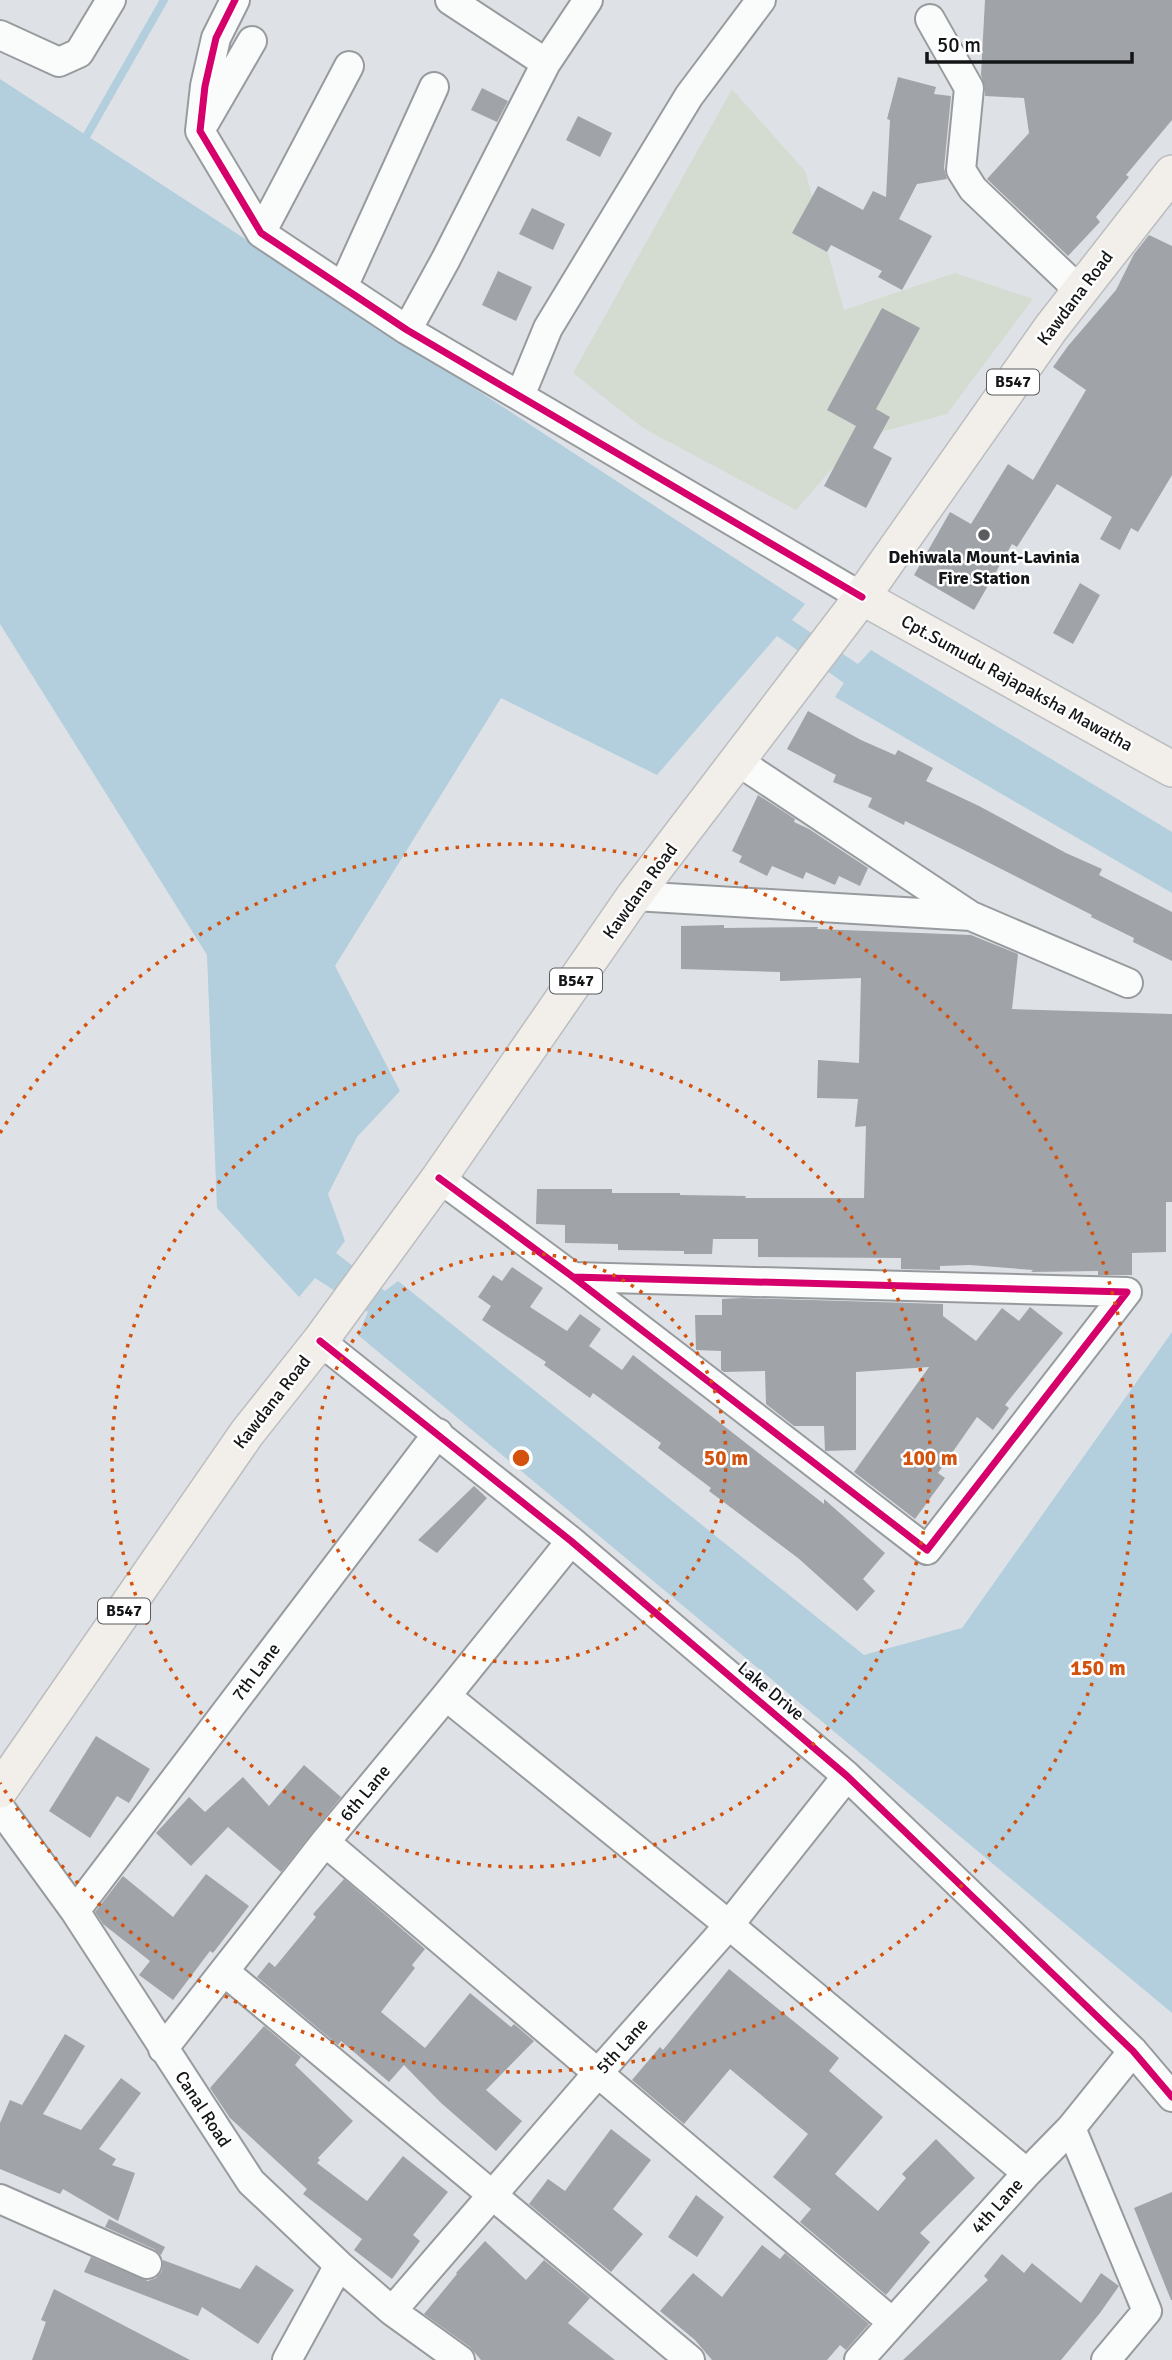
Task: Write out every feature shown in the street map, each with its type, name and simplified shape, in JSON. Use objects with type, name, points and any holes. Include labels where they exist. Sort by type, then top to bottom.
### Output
[{"type":"main road","name":"Kawdana Road","points":[[0,1790],[247,1433],[320,1341],[439,1178],[634,896],[739,762],[854,607],[1051,328],[1172,173]]},
{"type":"main road","name":"Cpt.Sumudu Rajapaksha Mawatha","points":[[854,607],[1172,769]]},
{"type":"street","points":[[0,35],[59,62],[79,53],[111,0]]},
{"type":"street","points":[[235,0],[216,38],[205,86],[200,131],[261,233],[407,330],[520,396],[854,607]]},
{"type":"street","points":[[450,0],[546,63]]},
{"type":"street","points":[[407,330],[546,63],[588,0]]},
{"type":"street","points":[[520,396],[548,328],[689,96],[761,0]]},
{"type":"street","points":[[930,19],[969,88],[961,170],[973,188],[1080,291]]},
{"type":"street","points":[[200,131],[253,41]]},
{"type":"street","points":[[261,233],[349,66]]},
{"type":"street","points":[[344,287],[434,87]]},
{"type":"street","points":[[739,762],[971,916],[1128,983]]},
{"type":"street","points":[[634,896],[971,916]]},
{"type":"street","points":[[439,1178],[573,1277],[927,1550],[1127,1292],[573,1277]]},
{"type":"street","name":"Lake Drive","points":[[320,1341],[571,1541],[846,1776],[1133,2051],[1172,2097]]},
{"type":"street","name":"7th Lane","points":[[75,1911],[438,1433]]},
{"type":"street","name":"6th Lane","points":[[163,2049],[325,1842],[571,1541]]},
{"type":"street","points":[[446,1696],[729,1925],[1027,2174]]},
{"type":"street","name":"5th Lane","points":[[392,2311],[729,1925],[846,1776]]},
{"type":"street","name":"Canal Road","points":[[0,1808],[75,1911],[251,2182],[392,2311],[460,2360]]},
{"type":"street","points":[[325,1842],[892,2322]]},
{"type":"street","points":[[225,1972],[690,2360]]},
{"type":"street","name":"4th Lane","points":[[859,2360],[1071,2128],[1133,2051]]},
{"type":"street","points":[[1071,2128],[1146,2311],[1106,2360]]},
{"type":"street","points":[[0,2199],[147,2264]]},
{"type":"street","points":[[287,2360],[339,2265]]},
{"type":"shaded area","points":[[732,89],[805,171],[844,310],[955,273],[1033,299],[947,414],[859,438],[796,510],[643,428],[573,373]]},
{"type":"water","points":[[0,79],[805,604],[792,620],[858,664],[871,650],[1172,832],[1172,893],[835,697],[844,683],[777,636],[657,775],[501,698],[335,966],[400,1091],[357,1137],[328,1194],[345,1241],[336,1253],[385,1291],[398,1281],[864,1655],[962,1628],[1172,1332],[1172,2013],[358,1335],[368,1312],[315,1278],[299,1297],[217,1208],[207,955],[0,624]]},
{"type":"building","points":[[985,0],[1172,0],[1172,120],[1126,175],[1129,177],[1096,217],[1100,222],[1068,256],[987,179],[1029,133],[1024,98],[985,96],[981,75]]},
{"type":"building","points":[[898,77],[936,87],[934,94],[951,96],[944,168],[947,179],[917,184],[899,219],[932,236],[902,290],[878,277],[882,271],[831,245],[827,252],[792,233],[818,186],[863,210],[873,191],[886,197],[890,120],[887,119]]},
{"type":"building","points":[[482,88],[508,101],[497,122],[471,110]]},
{"type":"building","points":[[578,116],[612,133],[600,157],[566,140]]},
{"type":"building","points":[[532,208],[565,224],[553,250],[519,234]]},
{"type":"building","points":[[1149,235],[1172,246],[1172,475],[1138,532],[1131,528],[1120,550],[1100,539],[1112,517],[1057,484],[1017,547],[1012,544],[974,610],[914,575],[950,512],[971,524],[1008,464],[1033,480],[1086,390],[1053,367],[1116,290],[1134,254]]},
{"type":"building","points":[[498,271],[532,287],[516,321],[482,305]]},
{"type":"building","points":[[882,308],[920,328],[876,409],[890,417],[873,448],[892,458],[866,508],[824,486],[856,426],[827,410]]},
{"type":"building","points":[[1080,583],[1100,595],[1073,644],[1053,633]]},
{"type":"building","points":[[808,711],[861,740],[895,755],[898,750],[933,768],[926,781],[1102,869],[1099,875],[1172,912],[1172,961],[1133,942],[1134,938],[1091,917],[1092,915],[958,847],[905,821],[904,825],[868,807],[872,798],[833,782],[836,775],[787,749]]},
{"type":"building","points":[[758,795],[795,819],[794,822],[868,868],[860,886],[839,876],[835,885],[806,872],[803,879],[772,866],[767,876],[739,862],[742,856],[732,851]]},
{"type":"building","points":[[724,925],[724,928],[818,927],[817,929],[971,935],[1018,954],[1012,1009],[1172,1014],[1172,1202],[1166,1202],[1166,1252],[1132,1253],[1132,1275],[1098,1275],[1098,1271],[1031,1272],[1033,1270],[970,1265],[940,1266],[940,1270],[901,1269],[901,1258],[758,1257],[758,1239],[713,1239],[712,1254],[618,1250],[618,1244],[565,1243],[565,1225],[536,1224],[537,1189],[612,1189],[612,1193],[680,1193],[746,1196],[745,1198],[864,1198],[866,1126],[855,1127],[858,1099],[817,1098],[818,1060],[859,1063],[861,978],[780,981],[780,972],[681,969],[681,926]]},
{"type":"building","points":[[512,1267],[543,1288],[530,1307],[567,1331],[580,1314],[601,1329],[589,1346],[622,1370],[633,1355],[824,1504],[824,1499],[885,1553],[863,1579],[875,1591],[857,1611],[798,1558],[709,1491],[711,1488],[658,1448],[661,1443],[593,1393],[590,1398],[544,1365],[546,1362],[482,1320],[491,1306],[478,1297],[493,1275],[502,1281]]},
{"type":"building","points":[[722,1299],[943,1304],[943,1316],[976,1341],[1002,1308],[1019,1321],[1030,1307],[1063,1333],[1005,1405],[1009,1408],[993,1430],[977,1417],[938,1473],[945,1478],[915,1519],[854,1472],[929,1367],[856,1372],[856,1450],[825,1451],[824,1426],[794,1426],[766,1404],[765,1371],[724,1372],[721,1370],[721,1351],[696,1350],[695,1315],[722,1315]]},
{"type":"building","points":[[474,1486],[487,1498],[437,1553],[418,1540]]},
{"type":"building","points":[[96,1736],[150,1769],[129,1803],[117,1796],[90,1838],[49,1811]]},
{"type":"building","points":[[304,1765],[341,1797],[281,1872],[228,1827],[191,1866],[156,1833],[189,1797],[205,1812],[243,1777],[269,1806]]},
{"type":"building","points":[[206,1874],[249,1906],[173,2000],[139,1975],[150,1961],[103,1924],[95,1912],[123,1876],[173,1917]]},
{"type":"building","points":[[344,1879],[425,1949],[412,1965],[415,1968],[381,2012],[425,2048],[470,1993],[511,2027],[514,2024],[534,2041],[486,2090],[522,2121],[496,2151],[440,2102],[404,2065],[389,2082],[341,2041],[338,2045],[257,1977],[269,1962],[275,1967],[316,1917],[313,1914]]},
{"type":"building","points":[[729,1969],[839,2058],[829,2071],[883,2117],[835,2174],[878,2211],[906,2178],[902,2174],[936,2139],[975,2178],[920,2233],[930,2242],[886,2295],[800,2222],[811,2209],[773,2177],[808,2134],[730,2069],[684,2124],[632,2080],[660,2047],[663,2050]]},
{"type":"building","points":[[264,2026],[301,2057],[295,2065],[353,2121],[318,2158],[320,2160],[317,2163],[367,2201],[403,2156],[448,2192],[413,2235],[420,2241],[392,2279],[354,2250],[362,2239],[303,2194],[307,2189],[230,2118],[210,2088]]},
{"type":"building","points":[[65,2034],[85,2046],[43,2114],[81,2130],[121,2078],[141,2093],[99,2149],[116,2159],[112,2165],[135,2173],[118,2221],[63,2189],[60,2194],[0,2169],[0,2123],[10,2100],[22,2105]]},
{"type":"building","points":[[611,2129],[651,2160],[613,2209],[643,2234],[611,2272],[529,2204],[548,2179],[565,2191]]},
{"type":"building","points":[[1172,2192],[1172,2300],[1171,2300],[1134,2208]]},
{"type":"building","points":[[696,2195],[724,2217],[697,2257],[668,2237]]},
{"type":"building","points":[[109,2219],[165,2247],[161,2255],[154,2249],[105,2227]]},
{"type":"building","points":[[485,2241],[526,2280],[544,2260],[590,2298],[568,2323],[615,2360],[481,2360],[470,2347],[424,2314]]},
{"type":"building","points":[[762,2245],[780,2259],[785,2253],[869,2324],[846,2350],[840,2345],[827,2360],[712,2360],[695,2340],[660,2311],[693,2273],[722,2297]]},
{"type":"building","points":[[1002,2254],[1024,2273],[1032,2263],[1081,2303],[1101,2273],[1119,2286],[1061,2360],[903,2360],[988,2280],[984,2276]]},
{"type":"building","points":[[91,2257],[148,2281],[156,2278],[162,2271],[163,2260],[240,2289],[256,2265],[294,2290],[258,2344],[202,2307],[198,2316],[84,2272]]},
{"type":"building","points":[[54,2289],[190,2360],[32,2360],[46,2322],[41,2320]]},
{"type":"waterway","points":[[87,135],[164,0]]},
{"type":"cycle path","points":[[235,0],[216,38],[205,86],[200,131],[261,233],[407,330],[862,597]]},
{"type":"cycle path","points":[[439,1178],[573,1277],[927,1550],[1127,1292],[573,1277]]},
{"type":"cycle path","points":[[320,1341],[571,1541],[847,1776],[1133,2051],[1172,2097]]},
{"type":"place","name":"Dehiwala Mount-Lavinia Fire Station","points":[[984,535]]}]
